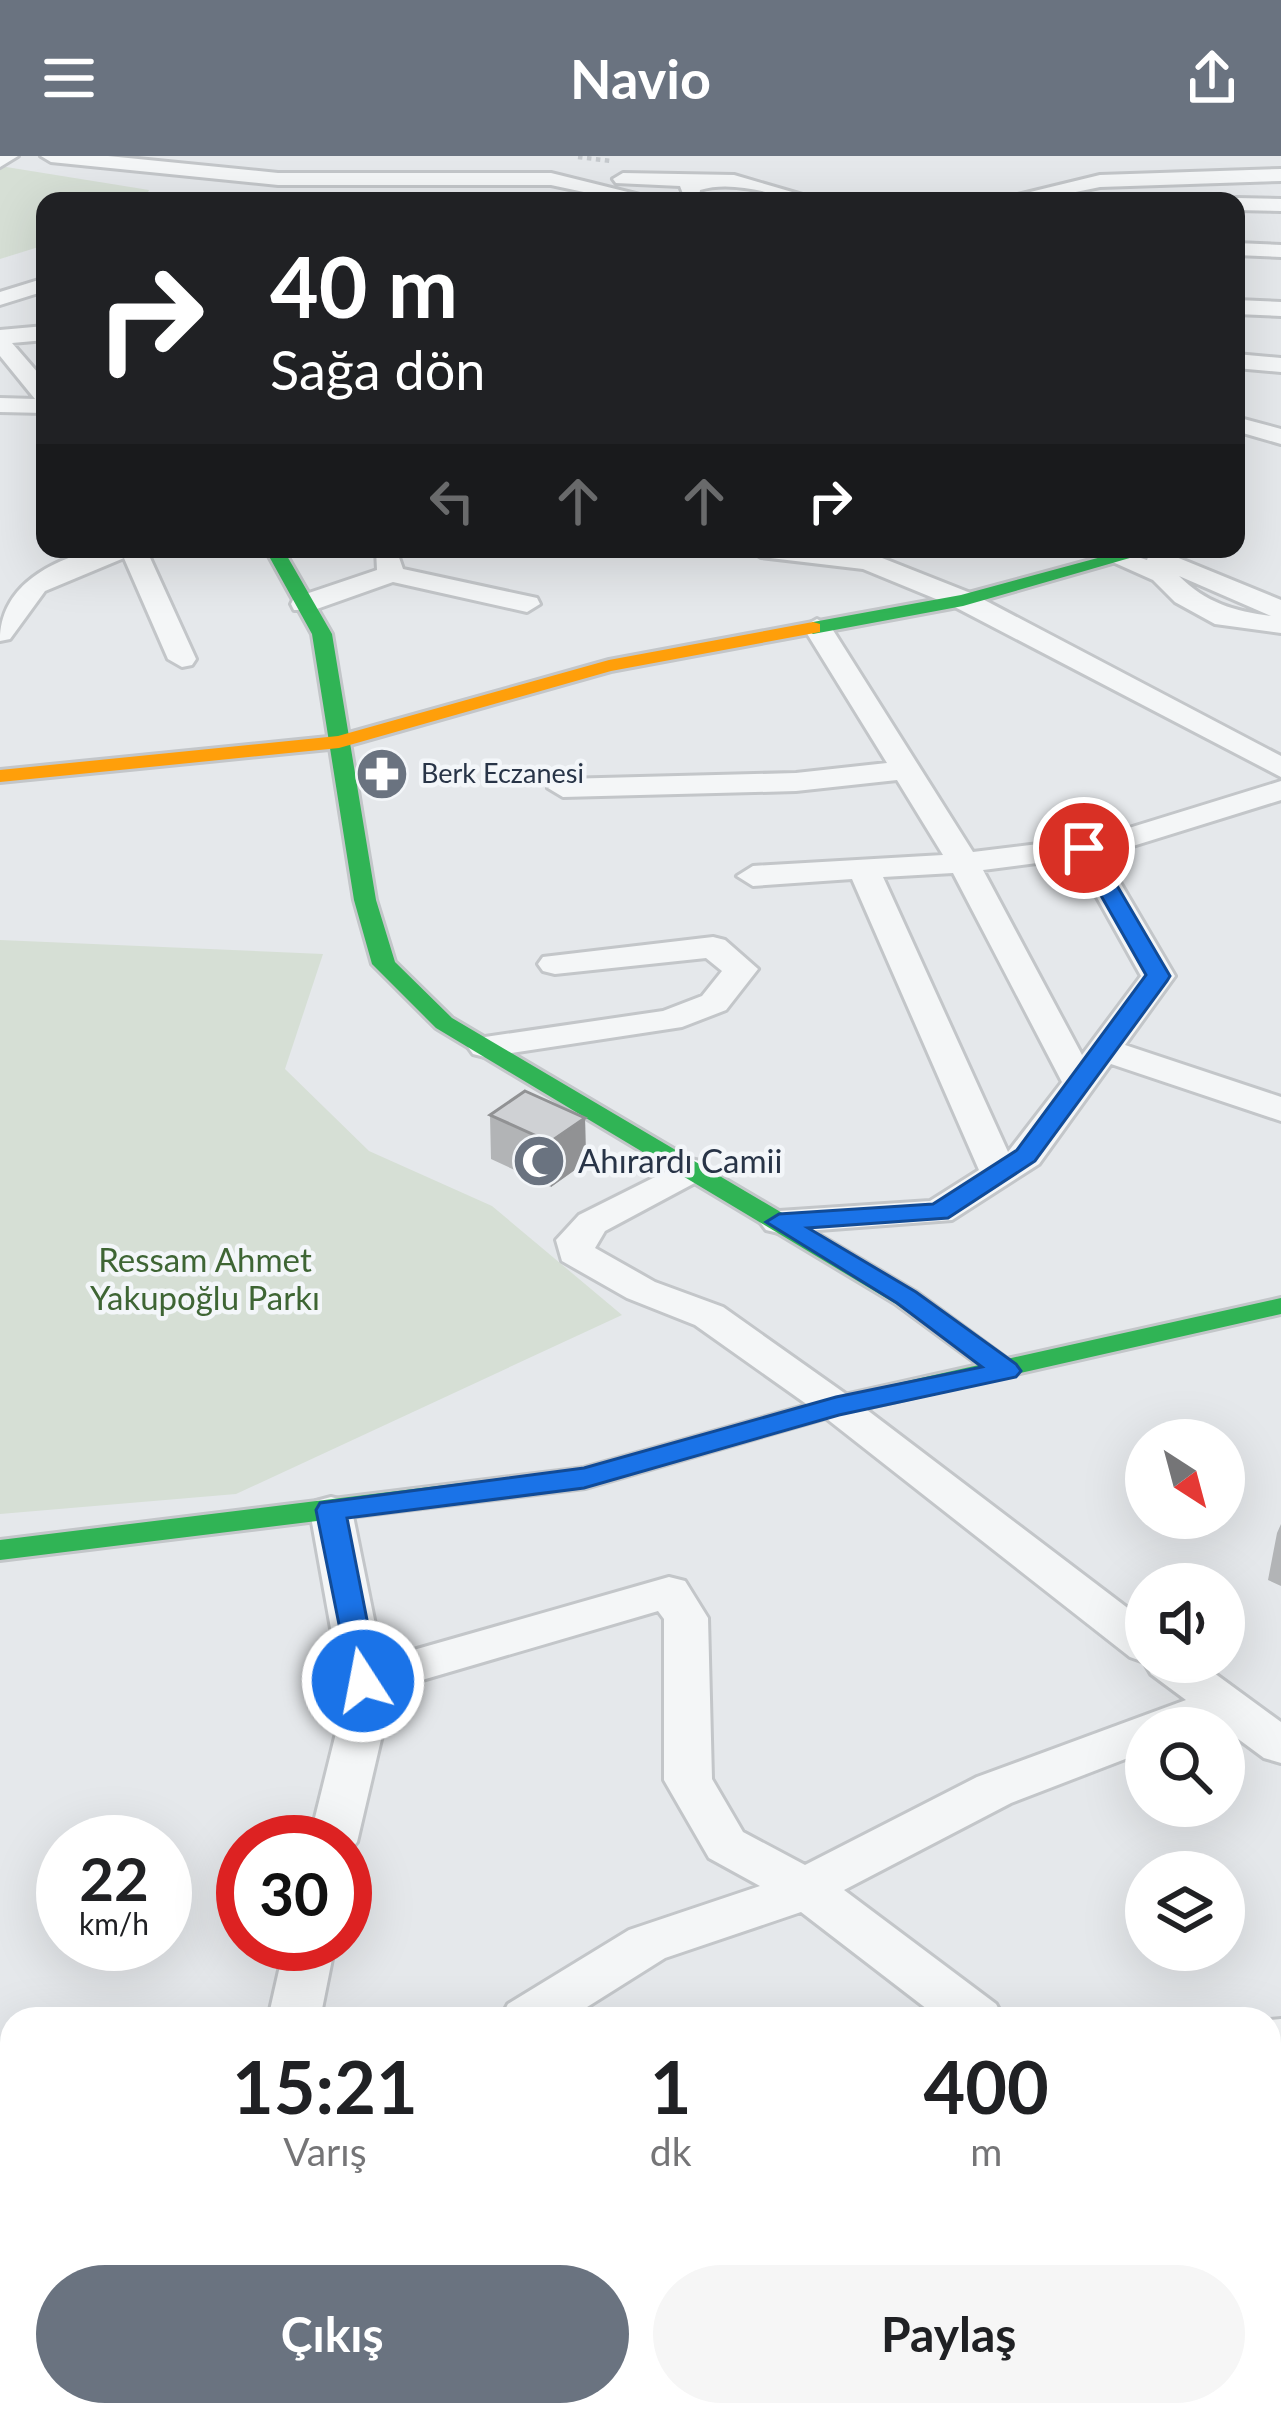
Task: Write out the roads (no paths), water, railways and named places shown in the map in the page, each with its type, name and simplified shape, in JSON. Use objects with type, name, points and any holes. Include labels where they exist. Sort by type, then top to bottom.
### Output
[{"type":"street","points":[[0,161],[8,156]]},
{"type":"street","points":[[51,156],[278,178],[551,179],[701,190],[738,182],[777,192]]},
{"type":"street","points":[[1152,156],[1159,159],[1022,182],[1038,192],[1100,181],[1281,175]]},
{"type":"street","points":[[551,179],[612,192]]},
{"type":"street","points":[[1245,204],[1281,205]]},
{"type":"street","points":[[1245,249],[1281,251]]},
{"type":"street","points":[[0,299],[36,287]]},
{"type":"street","points":[[1245,307],[1281,309]]},
{"type":"street","points":[[36,335],[1,343],[36,385]]},
{"type":"street","points":[[1245,362],[1281,365]]},
{"type":"street","points":[[0,405],[36,406]]},
{"type":"street","points":[[1245,427],[1281,437]]},
{"type":"street","points":[[0,633],[36,586],[105,558]]},
{"type":"street","points":[[134,558],[182,659]]},
{"type":"street","points":[[279,558],[322,634],[365,900],[384,964],[444,1023],[907,1298],[1006,1371]]},
{"type":"street","points":[[878,558],[1281,768]]},
{"type":"street","points":[[0,776],[339,742],[608,666],[963,600],[1117,558]]},
{"type":"street","points":[[1145,558],[1184,596],[1225,619],[1281,625]]},
{"type":"street","points":[[1154,558],[1281,610]]},
{"type":"street","points":[[304,604],[388,562],[527,604]]},
{"type":"street","points":[[0,583],[57,575]]},
{"type":"street","points":[[817,627],[964,863],[1080,1083]]},
{"type":"street","points":[[563,788],[796,782],[905,770]]},
{"type":"street","points":[[753,876],[964,863],[1107,845],[1281,790]]},
{"type":"street","points":[[779,1222],[939,1212],[1026,1156],[1158,976],[1084,848]]},
{"type":"street","points":[[863,869],[999,1173]]},
{"type":"street","points":[[485,1047],[670,1020],[714,1004],[741,969],[713,947],[555,964]]},
{"type":"street","points":[[1103,1050],[1232,1089],[1281,1110]]},
{"type":"street","points":[[691,1170],[592,1222],[574,1240],[576,1253],[641,1290],[709,1316],[836,1406],[1125,1630]]},
{"type":"street","points":[[0,1550],[584,1478],[836,1406],[1281,1306]]},
{"type":"street","points":[[331,1510],[367,1701],[340,1815]]},
{"type":"street","points":[[363,1681],[669,1592],[686,1618],[688,1780],[726,1845],[805,1888],[962,2007]]},
{"type":"street","points":[[1193,1683],[1281,1746]]},
{"type":"street","points":[[1215,1707],[1220,1705]]},
{"type":"street","points":[[545,2007],[646,1945],[805,1888],[994,1790],[1125,1741]]},
{"type":"street","points":[[296,2007],[304,1971]]},
{"type":"place","name":"Berk Eczanesi","points":[[382,774]]},
{"type":"place","name":"Ahırardı Camii","points":[[539,1161]]},
{"type":"park label","name":"Ressam Ahmet Yakupoğlu Parkı","points":[[205,1279]]}]
